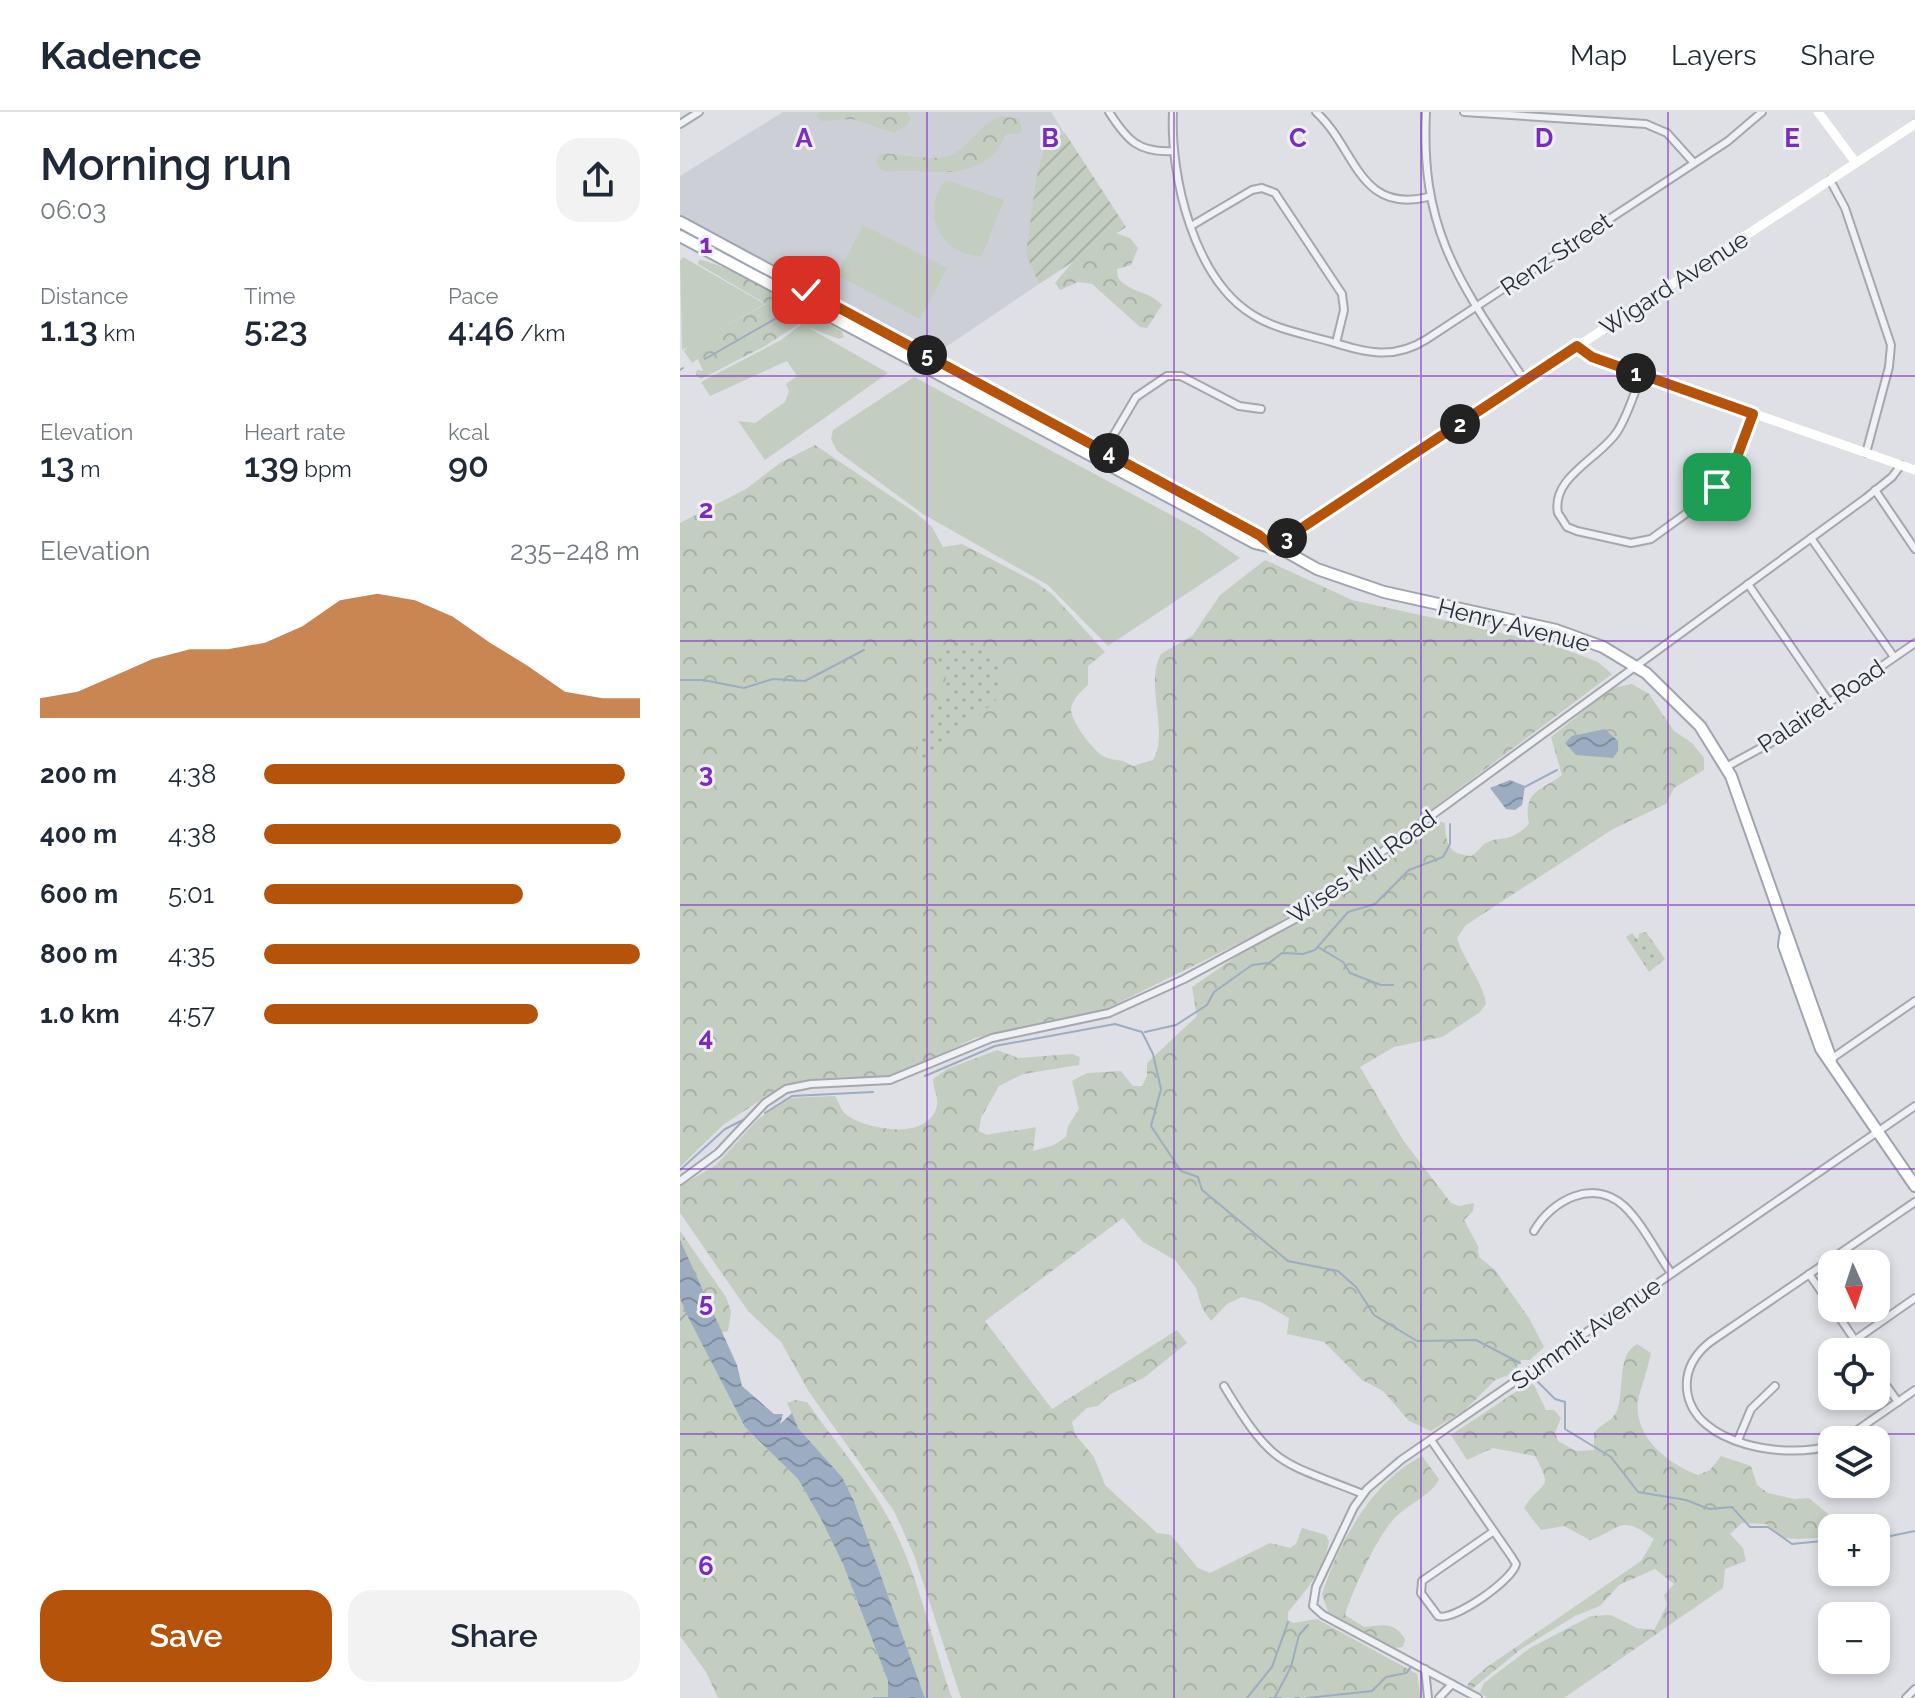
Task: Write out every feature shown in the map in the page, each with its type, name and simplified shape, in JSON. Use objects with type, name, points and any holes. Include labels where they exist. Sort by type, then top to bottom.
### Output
[{"type":"main road","name":"Henry Avenue","points":[[680,222],[1102,455]]},
{"type":"main road","name":"Henry Avenue","points":[[680,236],[1259,535],[1273,547],[1328,574],[1371,588],[1571,635],[1636,665],[1692,715],[1726,767],[1831,1059],[1915,1186]]},
{"type":"street","points":[[681,121],[699,112]]},
{"type":"street","points":[[1109,112],[1123,135],[1137,147],[1149,151],[1173,151]]},
{"type":"street","name":"Renz Street","points":[[1173,112],[1173,151],[1191,226],[1218,280],[1245,310],[1267,322],[1374,354],[1403,352],[1476,307],[1739,133],[1762,112]]},
{"type":"street","points":[[1316,112],[1373,189],[1399,200],[1428,197]]},
{"type":"street","points":[[1426,112],[1424,163],[1428,197],[1445,251],[1476,307],[1525,381]]},
{"type":"street","points":[[1464,112],[1646,124],[1667,133],[1694,163]]},
{"type":"street","points":[[1818,112],[1856,163]]},
{"type":"street","name":"Wigard Avenue","points":[[1273,547],[1915,124]]},
{"type":"street","points":[[1830,180],[1845,208],[1891,345],[1889,367],[1866,453]]},
{"type":"street","points":[[1191,226],[1252,190],[1262,188],[1275,193],[1340,289],[1344,310],[1336,343]]},
{"type":"street","points":[[1577,346],[1592,357],[1641,375],[1915,470]]},
{"type":"street","points":[[1641,375],[1616,433],[1595,459],[1564,483],[1557,499],[1560,518],[1572,530],[1631,543],[1646,542],[1702,502],[1722,482],[1737,457],[1753,414]]},
{"type":"street","points":[[1102,455],[1136,397],[1167,376],[1186,377],[1239,406],[1261,409]]},
{"type":"street","name":"Wises Mill Road","points":[[680,1181],[718,1153],[765,1103],[786,1089],[811,1084],[890,1080],[992,1038],[1102,1015],[1167,987],[1297,918],[1875,490],[1901,465]]},
{"type":"street","points":[[1875,490],[1915,549]]},
{"type":"street","points":[[1811,538],[1894,657]]},
{"type":"street","points":[[1748,584],[1829,702]]},
{"type":"street","name":"Palairet Road","points":[[1726,767],[1772,742],[1915,643]]},
{"type":"street","points":[[1831,1059],[1915,1001]]},
{"type":"street","name":"Summit Avenue","points":[[1425,1669],[1313,1606],[1316,1587],[1363,1494],[1391,1468],[1915,1106]]},
{"type":"street","points":[[1534,1231],[1550,1210],[1566,1199],[1584,1193],[1603,1195],[1628,1211],[1671,1273]]},
{"type":"street","points":[[1818,1447],[1790,1452],[1712,1431],[1694,1413],[1687,1384],[1692,1363],[1710,1342],[1915,1202]]},
{"type":"street","points":[[1809,1274],[1818,1287]]},
{"type":"street","points":[[1858,1338],[1915,1298]]},
{"type":"street","points":[[1224,1386],[1250,1431],[1275,1457],[1294,1469],[1363,1494]]},
{"type":"street","points":[[1738,1440],[1751,1409],[1775,1386]]},
{"type":"street","points":[[1863,1426],[1915,1390]]},
{"type":"street","points":[[1890,1391],[1898,1402]]},
{"type":"street","points":[[1431,1440],[1515,1561],[1515,1572],[1452,1617],[1442,1618],[1421,1593],[1422,1581],[1494,1531]]},
{"type":"street","points":[[1425,1669],[1478,1698]]},
{"type":"street","points":[[1425,1669],[1428,1698]]},
{"type":"street","points":[[1439,1698],[1452,1684]]},
{"type":"street","points":[[1906,1698],[1915,1689]]},
{"type":"shaded area","points":[[783,112],[1051,112],[1123,227],[937,353],[680,215],[680,176]]},
{"type":"green space","points":[[819,112],[907,112],[911,118],[908,124],[894,133],[852,119],[821,121],[816,116]]},
{"type":"green space","points":[[1001,116],[1019,119],[1022,131],[1007,134],[995,153],[980,164],[954,172],[886,172],[878,167],[876,160],[882,153],[928,158],[951,155]]},
{"type":"green space","points":[[1065,133],[1126,227],[1039,284],[1026,254],[1036,180],[1045,144]]},
{"type":"green space","points":[[946,180],[1004,200],[982,256],[955,248],[938,230],[934,205]]},
{"type":"green space","points":[[863,225],[947,268],[920,319],[837,275]]},
{"type":"green space","points":[[1116,233],[1130,238],[1138,248],[1131,265],[1117,269],[1118,278],[1128,287],[1162,305],[1147,328],[1140,327],[1092,284],[1078,282],[1060,290],[1055,283],[1076,258]]},
{"type":"green space","points":[[683,257],[765,304],[682,350],[680,261]]},
{"type":"green space","points":[[699,260],[728,270],[769,291],[842,331],[844,337],[839,339],[799,324],[765,346],[701,379],[696,375],[697,370],[703,371],[698,359],[692,363],[684,351],[688,346],[766,304],[698,264]]},
{"type":"green space","points":[[802,324],[888,373],[765,460],[738,421],[755,423],[785,402],[789,391],[786,384],[797,376],[787,361],[710,396],[701,382],[781,340]]},
{"type":"green space","points":[[914,377],[1199,530],[1240,558],[1108,646],[1048,585],[923,514],[837,451],[831,439],[833,430]]},
{"type":"green space","points":[[815,445],[916,513],[932,527],[943,547],[962,544],[1037,583],[1053,595],[1105,652],[1088,666],[1088,685],[1071,707],[1075,722],[1099,753],[1132,766],[1153,760],[1158,748],[1155,680],[1161,654],[1193,635],[1220,595],[1265,560],[1352,600],[1548,643],[1598,662],[1612,674],[1373,853],[1324,894],[1266,930],[1102,1011],[975,1038],[896,1076],[823,1078],[783,1085],[723,1125],[680,1167],[680,523],[746,489],[780,463]]},
{"type":"green space","points":[[976,643],[998,659],[1002,668],[995,702],[924,760],[916,754],[916,745],[943,692],[946,677],[933,647]]},
{"type":"green space","points":[[1632,684],[1649,694],[1674,731],[1692,743],[1704,758],[1704,770],[1674,788],[1666,804],[1613,829],[1466,925],[1457,938],[1486,1004],[1479,1013],[1442,1037],[1394,1047],[1360,1067],[1403,1140],[1451,1203],[1459,1206],[1474,1203],[1473,1211],[1464,1220],[1478,1246],[1479,1257],[1495,1270],[1529,1318],[1544,1347],[1530,1360],[1521,1360],[1514,1373],[1495,1380],[1465,1410],[1431,1431],[1409,1421],[1383,1391],[1362,1380],[1324,1342],[1287,1334],[1289,1318],[1261,1302],[1242,1297],[1227,1304],[1211,1321],[1202,1308],[1196,1288],[1175,1260],[1143,1242],[1123,1218],[985,1321],[1052,1409],[1177,1330],[1187,1343],[1145,1377],[1109,1395],[1098,1406],[1087,1408],[1072,1422],[1075,1434],[1094,1457],[1105,1485],[1157,1533],[1171,1535],[1198,1568],[1210,1573],[1270,1543],[1290,1548],[1296,1544],[1302,1528],[1326,1535],[1329,1541],[1319,1570],[1288,1612],[1288,1620],[1293,1623],[1317,1619],[1417,1674],[1421,1698],[961,1698],[914,1555],[894,1511],[809,1392],[781,1342],[748,1311],[680,1213],[680,1186],[716,1165],[757,1120],[786,1098],[835,1096],[843,1112],[858,1121],[883,1128],[909,1129],[930,1119],[936,1109],[933,1079],[947,1069],[997,1050],[1018,1058],[1072,1054],[1080,1057],[1079,1065],[1023,1074],[999,1086],[981,1118],[979,1131],[987,1135],[1036,1127],[1033,1151],[1054,1145],[1066,1137],[1068,1126],[1079,1109],[1072,1081],[1087,1073],[1121,1071],[1133,1086],[1142,1086],[1147,1076],[1147,1063],[1197,1016],[1192,987],[1243,952],[1307,919],[1366,871],[1438,821],[1445,823],[1450,847],[1457,853],[1471,856],[1486,843],[1511,837],[1522,830],[1529,824],[1528,805],[1531,798],[1562,775],[1551,737],[1613,688]]},
{"type":"green space","points":[[1646,932],[1665,959],[1649,972],[1626,937],[1632,933],[1638,940],[1639,934]]},
{"type":"green space","points":[[680,1231],[726,1297],[731,1312],[728,1331],[720,1333],[680,1240]]},
{"type":"green space","points":[[680,1298],[745,1427],[798,1479],[821,1519],[843,1564],[888,1681],[888,1698],[718,1698],[706,1672],[680,1636]]},
{"type":"green space","points":[[1637,1344],[1651,1353],[1638,1404],[1639,1418],[1643,1431],[1661,1453],[1698,1475],[1710,1470],[1721,1456],[1751,1466],[1757,1485],[1768,1493],[1794,1499],[1809,1498],[1828,1514],[1818,1514],[1817,1538],[1785,1538],[1766,1524],[1742,1523],[1730,1534],[1743,1548],[1746,1561],[1725,1569],[1723,1588],[1564,1698],[1487,1698],[1480,1692],[1484,1683],[1530,1648],[1591,1616],[1611,1615],[1637,1628],[1654,1630],[1667,1605],[1664,1595],[1674,1584],[1655,1569],[1619,1585],[1600,1606],[1575,1616],[1521,1649],[1472,1689],[1468,1688],[1468,1683],[1487,1667],[1641,1561],[1654,1539],[1627,1525],[1590,1540],[1564,1526],[1541,1530],[1524,1508],[1545,1481],[1535,1456],[1493,1448],[1467,1460],[1451,1435],[1529,1383],[1534,1385],[1546,1410],[1554,1410],[1561,1418],[1555,1433],[1558,1441],[1576,1451],[1594,1450],[1594,1433],[1617,1411],[1624,1365],[1630,1349]]},
{"type":"green space","points":[[795,1400],[807,1402],[867,1483],[888,1517],[913,1575],[952,1698],[925,1698],[854,1501],[842,1477],[798,1428],[787,1403]]},
{"type":"green space","points":[[1422,1456],[1439,1479],[1431,1490],[1398,1515],[1387,1528],[1366,1565],[1345,1615],[1364,1627],[1397,1629],[1405,1639],[1403,1647],[1394,1648],[1328,1612],[1322,1594],[1338,1554],[1373,1497],[1404,1467]]},
{"type":"water","points":[[1605,729],[1618,741],[1618,751],[1613,758],[1576,755],[1565,743],[1572,736]]},
{"type":"water","points":[[1510,780],[1525,786],[1522,805],[1515,810],[1506,809],[1490,788]]},
{"type":"water","points":[[680,1240],[737,1365],[742,1386],[774,1414],[783,1414],[780,1424],[792,1413],[798,1428],[842,1477],[854,1501],[925,1698],[888,1698],[888,1681],[843,1564],[821,1519],[798,1479],[745,1427],[686,1313],[680,1298]]},
{"type":"waterway","points":[[705,359],[780,316]]},
{"type":"waterway","points":[[680,680],[703,680],[744,688],[773,679],[805,681],[864,650]]},
{"type":"waterway","points":[[1523,788],[1557,770]]},
{"type":"waterway","points":[[1145,1032],[1176,1025],[1207,1005],[1214,992],[1252,965],[1269,963],[1282,953],[1303,954],[1315,950],[1348,912],[1375,904],[1409,870],[1443,857],[1450,844],[1450,824]]},
{"type":"waterway","points":[[1318,947],[1343,962],[1350,973],[1381,985],[1393,985]]},
{"type":"waterway","points":[[925,1076],[995,1046],[1115,1024],[1142,1032],[1153,1054],[1161,1089],[1151,1126],[1181,1171],[1198,1177],[1202,1190],[1288,1261],[1338,1271],[1356,1287],[1374,1315],[1417,1341],[1476,1340],[1520,1363]]},
{"type":"waterway","points":[[765,1113],[792,1096],[873,1092]]},
{"type":"waterway","points":[[680,1170],[725,1129],[745,1119]]},
{"type":"waterway","points":[[680,1320],[688,1312]]},
{"type":"waterway","points":[[1537,1381],[1555,1399],[1565,1402],[1565,1429],[1611,1457],[1638,1492],[1686,1500],[1709,1509],[1732,1507],[1750,1527],[1768,1527],[1792,1544],[1818,1541]]},
{"type":"waterway","points":[[1890,1536],[1915,1531]]},
{"type":"waterway","points":[[1247,1698],[1272,1667],[1288,1622]]},
{"type":"waterway","points":[[1275,1697],[1291,1667],[1299,1635],[1308,1625]]},
{"type":"waterway","points":[[1307,1698],[1372,1691],[1386,1677],[1406,1673],[1411,1667]]},
{"type":"waterway","points":[[874,1698],[888,1698]]},
{"type":"waterway","points":[[1270,1698],[1281,1698]]},
{"type":"route","points":[[806,290],[1259,535],[1273,547],[1577,346],[1592,357],[1753,414],[1737,457],[1717,487]]}]
